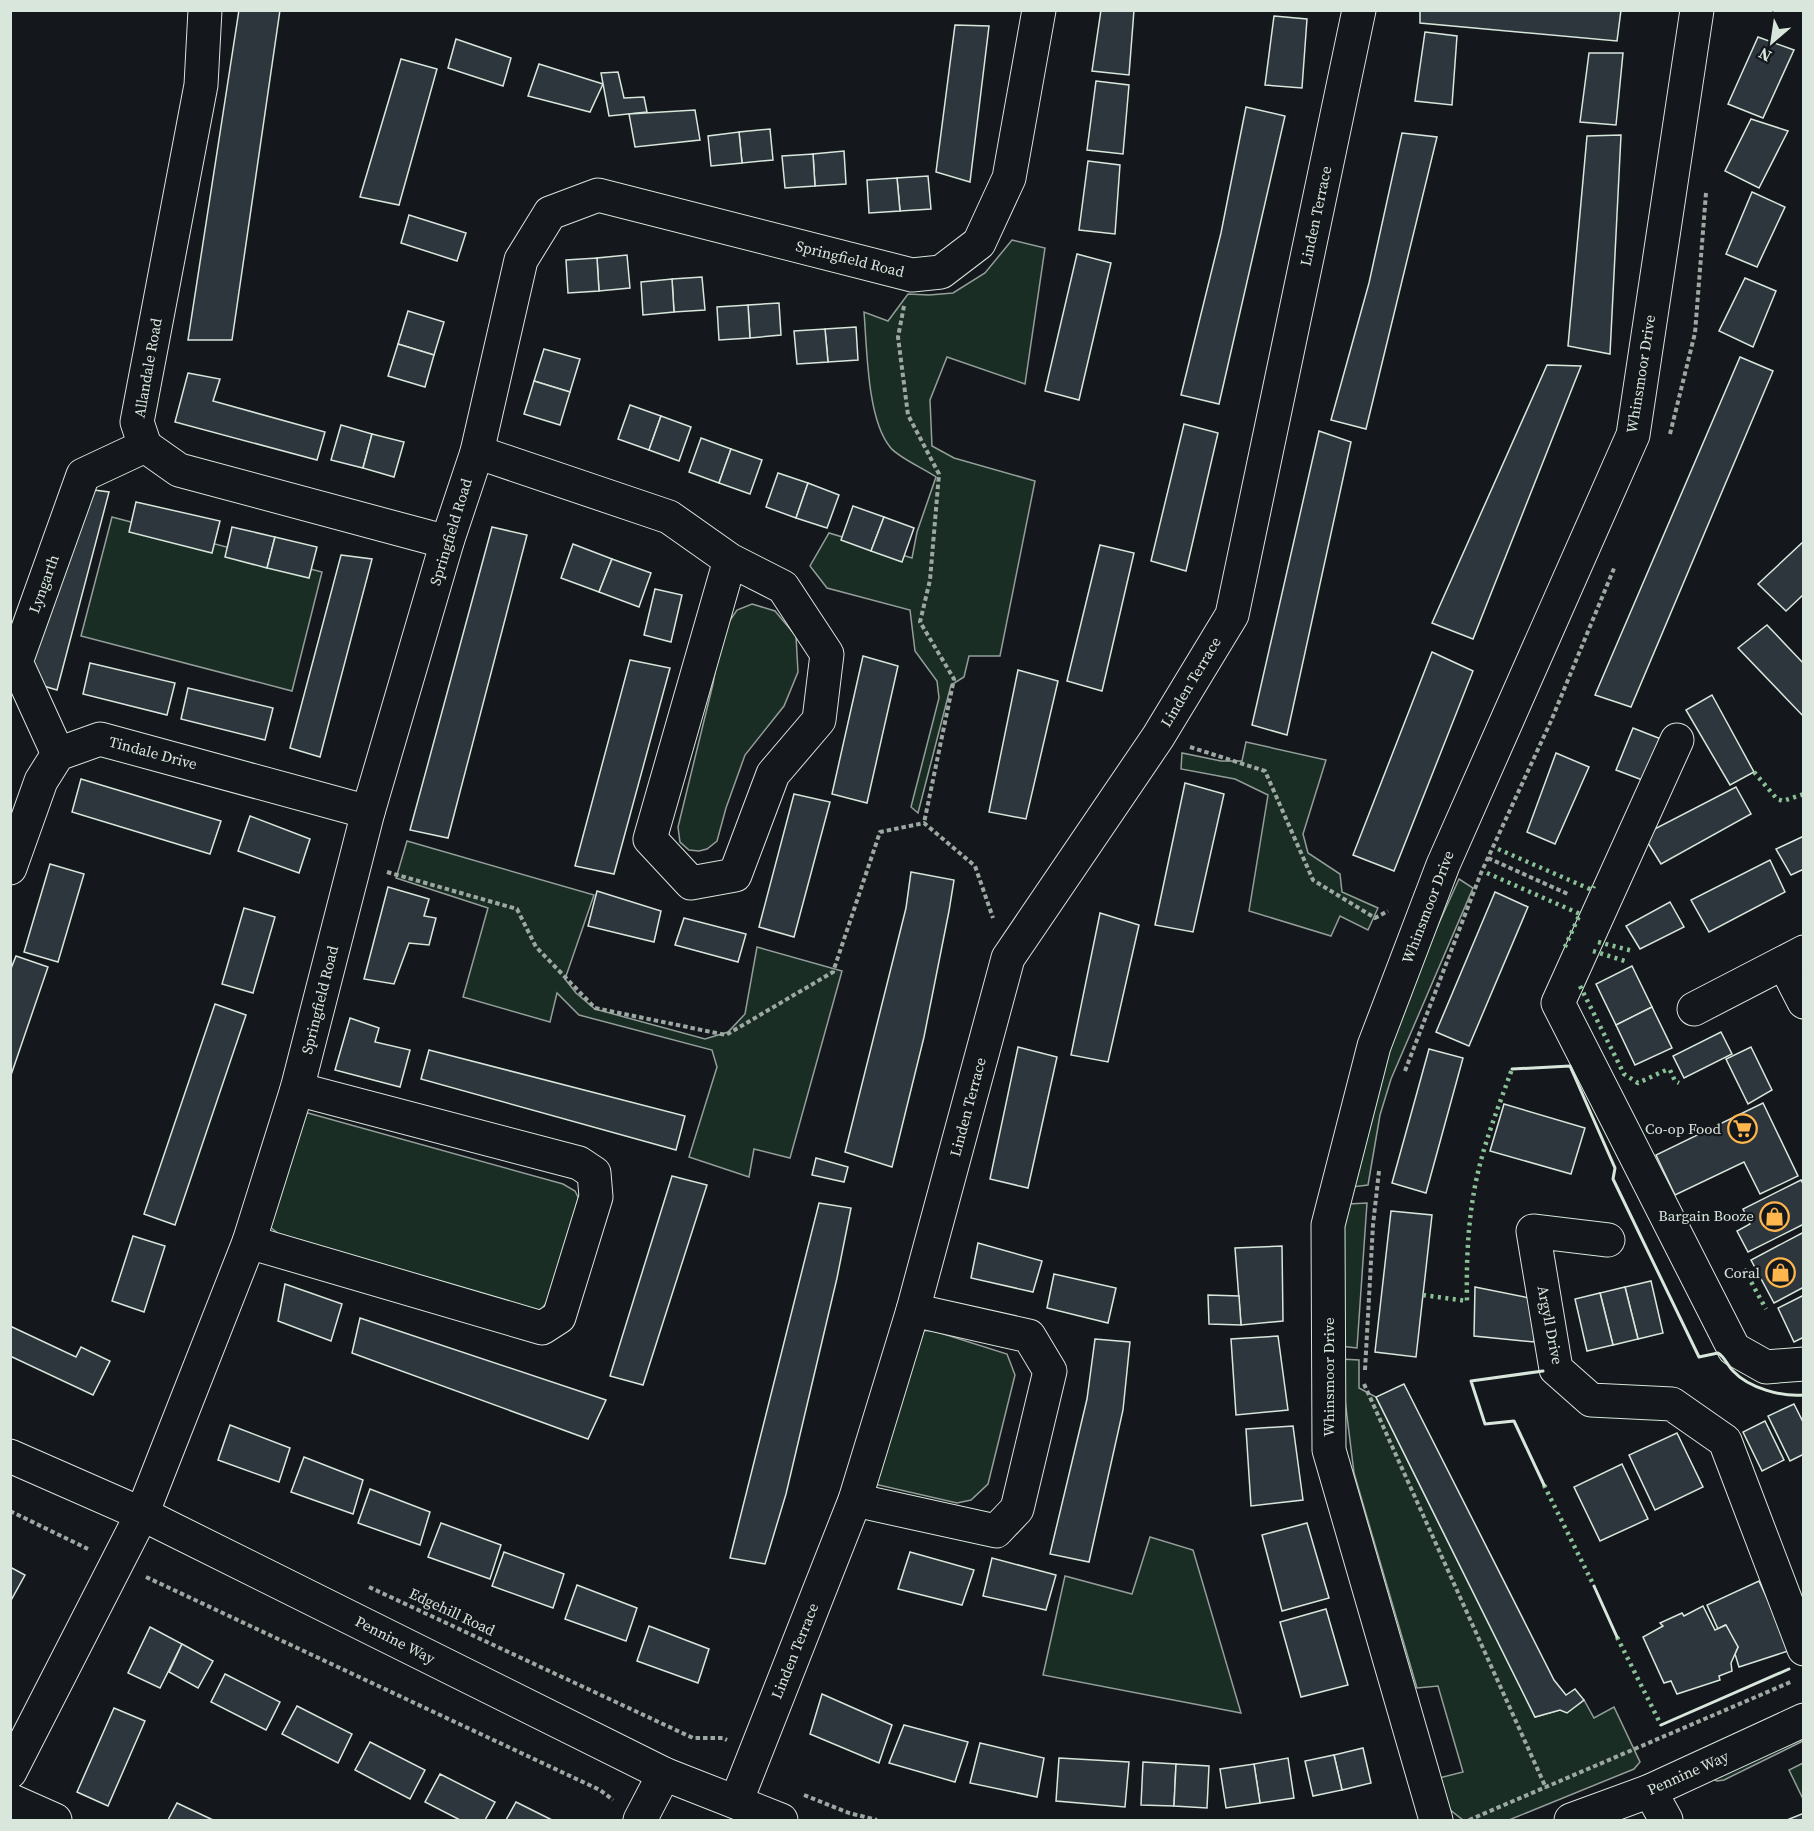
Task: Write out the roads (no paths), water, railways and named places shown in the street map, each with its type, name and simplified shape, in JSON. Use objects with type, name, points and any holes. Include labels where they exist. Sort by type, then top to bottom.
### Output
[{"type":"street","name":"Allandale Road","points":[[145,446],[137,422],[201,85],[205,10]]},
{"type":"street","name":"Springfield Road","points":[[10,1772],[142,1514],[249,1242],[297,1089],[368,812],[447,542],[477,452],[520,260],[550,213],[598,195],[912,275],[941,272],[979,243],[1009,178],[1040,10]]},
{"type":"street","name":"Linden Terrace","points":[[736,1802],[855,1500],[913,1310],[1008,958],[1158,737],[1232,615],[1359,10]]},
{"type":"street","name":"Whinsmoor Drive","points":[[1436,1821],[1329,1450],[1328,1225],[1374,1046],[1437,882],[1633,435],[1697,10]]},
{"type":"street","points":[[145,446],[179,470],[447,542]]},
{"type":"street","name":"Lyngarth","points":[[58,754],[16,662],[83,475],[145,446]]},
{"type":"street","points":[[477,452],[669,517],[729,560],[783,587],[827,654],[819,720],[772,774],[735,875],[691,883],[650,839],[729,560]]},
{"type":"street","name":"Tindale Drive","points":[[58,754],[100,739],[368,812]]},
{"type":"street","points":[[1677,740],[1558,1003],[1734,1349],[1766,1367],[1803,1364]]},
{"type":"street","points":[[10,868],[40,781],[58,754]]},
{"type":"street","points":[[1694,1009],[1794,958],[1803,1002]]},
{"type":"street","points":[[249,1242],[542,1328],[559,1317],[596,1197],[594,1173],[579,1163],[297,1089]]},
{"type":"street","name":"Argyll Drive","points":[[1608,1240],[1533,1231],[1556,1369],[1591,1400],[1672,1404],[1725,1441],[1803,1649]]},
{"type":"street","points":[[855,1500],[996,1530],[1017,1509],[1050,1371],[1029,1336],[913,1310]]},
{"type":"street","name":"Pennine Way","points":[[10,1456],[142,1514],[664,1774],[782,1821]]},
{"type":"street","name":"Pennine Way","points":[[1571,1821],[1650,1791],[1803,1720]]},
{"type":"street","points":[[640,1820],[664,1774]]},
{"type":"street","points":[[1650,1791],[1666,1821]]},
{"type":"street","points":[[10,1800],[55,1821]]},
{"type":"place","name":"Co-op Food","points":[[1742,1129]]},
{"type":"place","name":"Bargain Booze","points":[[1775,1216]]},
{"type":"place","name":"Coral","points":[[1781,1273]]}]
